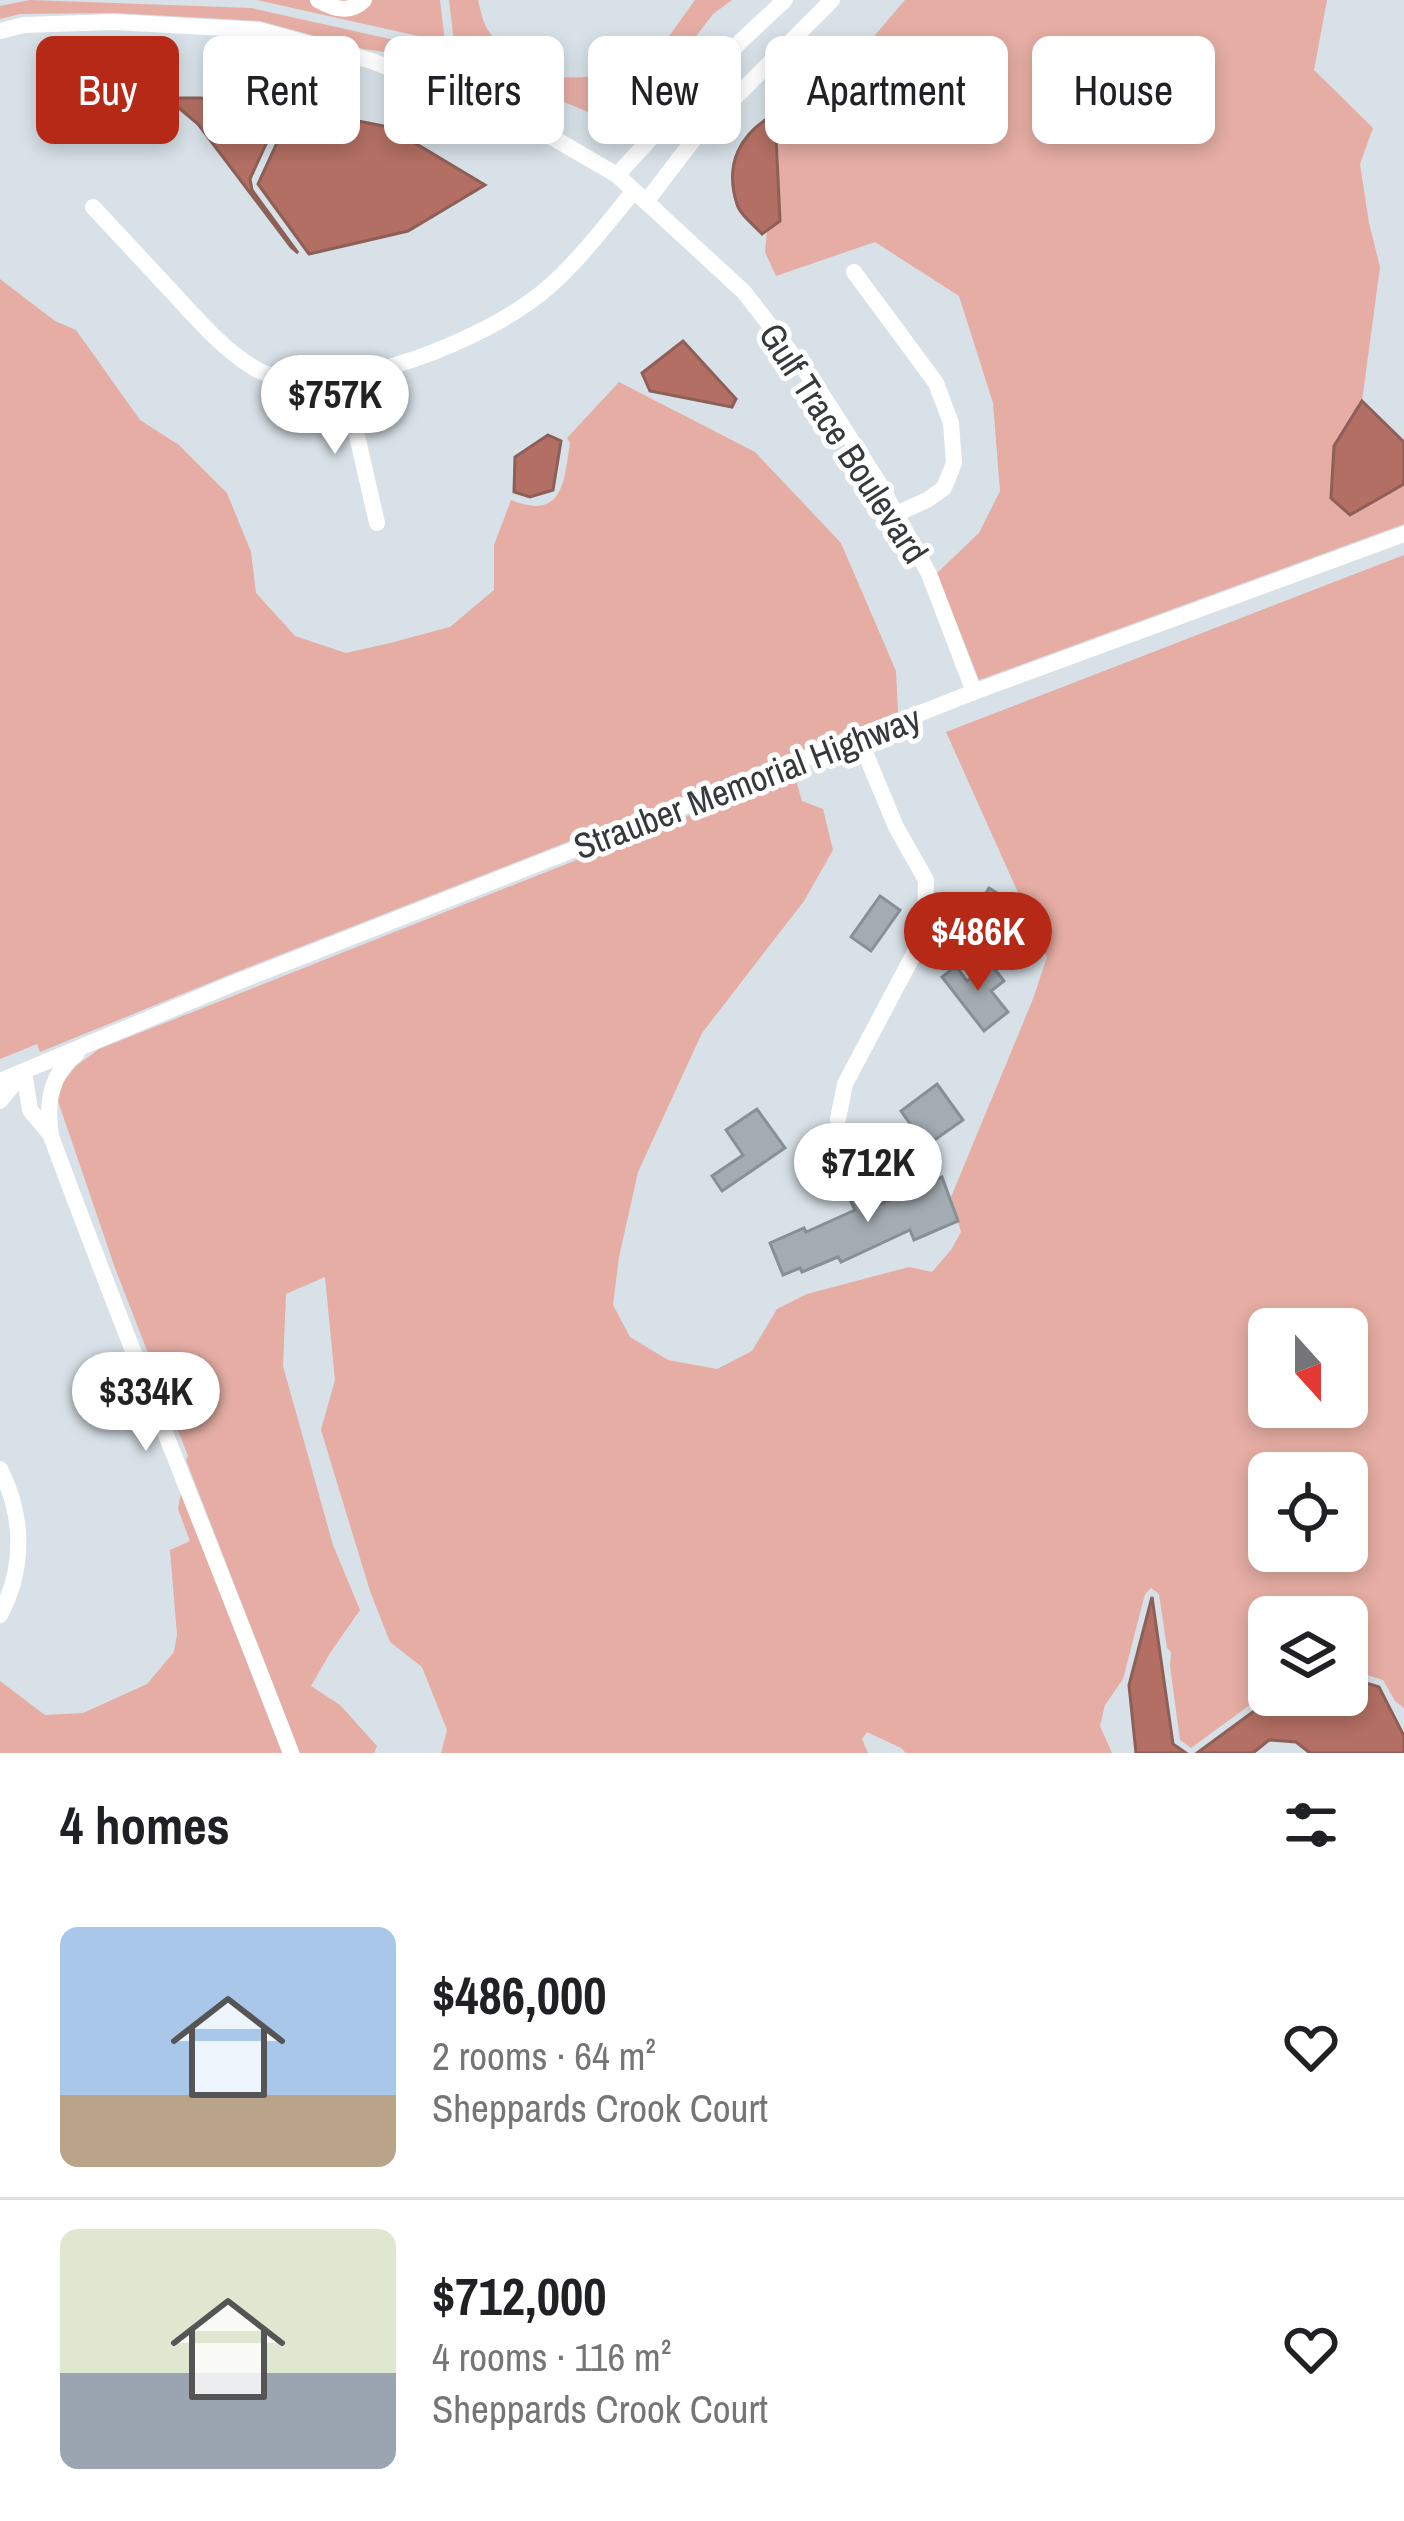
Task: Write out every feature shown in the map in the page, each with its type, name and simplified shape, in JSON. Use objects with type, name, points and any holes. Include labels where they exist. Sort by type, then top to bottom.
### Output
[{"type":"street","points":[[318,0],[347,10],[364,0]]},
{"type":"street","points":[[617,175],[784,0]]},
{"type":"street","points":[[93,207],[221,345],[259,371],[302,382],[344,379],[484,331],[532,301],[832,0]]},
{"type":"street","name":"Gulf Trace Boulevard","points":[[0,31],[24,25],[114,22],[259,30],[372,61],[524,122],[617,175],[744,292],[816,385],[928,574],[974,692]]},
{"type":"street","points":[[854,272],[936,383],[951,423],[954,463],[944,488],[896,514]]},
{"type":"street","points":[[344,379],[377,523]]},
{"type":"street","name":"Strauber Memorial Highway","points":[[51,1136],[30,1110],[24,1072],[94,1040],[974,692],[1404,534]]},
{"type":"street","points":[[838,1119],[845,1084],[926,933],[926,880],[896,827],[859,738]]},
{"type":"street","name":"Strauber Memorial Highway","points":[[94,1040],[55,1077],[49,1100],[51,1136],[291,1753]]},
{"type":"street","points":[[0,1081],[24,1072]]},
{"type":"street","points":[[0,1103],[24,1072]]},
{"type":"street","points":[[0,1103],[30,1110]]},
{"type":"street","points":[[0,1469],[13,1500],[19,1542],[13,1586],[0,1615]]},
{"type":"shaded area","points":[[30,0],[251,8],[384,38],[384,52],[360,48],[360,36],[315,36],[260,21],[114,13],[20,14],[0,19],[0,6]]},
{"type":"shaded area","points":[[257,0],[440,0],[444,36],[418,36]]},
{"type":"shaded area","points":[[449,0],[478,0],[494,36],[453,36]]},
{"type":"shaded area","points":[[695,0],[732,0],[713,14],[696,36],[669,36]]},
{"type":"shaded area","points":[[905,0],[1327,0],[1314,70],[1373,128],[1360,164],[1380,267],[1362,401],[1334,446],[1397,490],[1404,484],[1404,524],[979,680],[937,573],[979,533],[1000,491],[993,403],[959,296],[875,242],[776,276],[765,252],[767,230],[780,221],[778,144],[1008,144],[1008,36],[874,36]]},
{"type":"shaded area","points":[[588,76],[588,112],[564,102],[564,77]]},
{"type":"shaded area","points":[[179,98],[203,98],[203,131],[179,108]]},
{"type":"shaded area","points":[[360,121],[384,126],[384,144],[416,144],[485,185],[408,231],[309,254],[258,184],[276,144],[360,144]]},
{"type":"shaded area","points":[[763,122],[765,144],[776,144],[780,221],[762,234],[739,208],[733,176],[744,140]]},
{"type":"shaded area","points":[[213,144],[266,144],[250,179],[252,190],[298,253]]},
{"type":"shaded area","points":[[0,279],[55,321],[76,330],[140,420],[179,445],[227,493],[251,552],[256,593],[295,636],[346,653],[450,627],[494,590],[494,545],[511,500],[541,505],[558,494],[566,471],[567,438],[619,382],[755,452],[841,543],[896,671],[898,712],[40,1052],[37,1044],[0,1059]]},
{"type":"shaded area","points":[[683,341],[736,399],[732,407],[650,391],[642,373]]},
{"type":"shaded area","points":[[1362,401],[1404,442],[1404,484],[1350,515],[1331,498],[1334,446]]},
{"type":"shaded area","points":[[548,435],[561,441],[553,490],[530,497],[514,492],[515,457]]},
{"type":"shaded area","points":[[1404,555],[1404,1708],[1383,1680],[1368,1675],[1368,1596],[1248,1596],[1248,1706],[1191,1748],[1180,1740],[1171,1652],[1159,1594],[1151,1588],[1145,1594],[1123,1679],[1105,1705],[1100,1726],[1112,1753],[906,1753],[867,1732],[862,1739],[868,1753],[441,1753],[447,1730],[422,1667],[390,1642],[321,1430],[335,1380],[325,1277],[286,1294],[283,1366],[333,1545],[360,1610],[311,1686],[340,1705],[377,1746],[374,1753],[300,1753],[186,1460],[58,1101],[63,1082],[76,1066],[99,1049],[794,774],[802,801],[823,809],[833,850],[804,901],[702,1033],[638,1172],[619,1257],[613,1305],[630,1337],[668,1360],[717,1369],[752,1351],[777,1309],[807,1294],[909,1267],[932,1272],[951,1250],[961,1232],[951,1197],[1047,957],[946,732]]},
{"type":"shaded area","points":[[181,1493],[282,1753],[0,1753],[0,1681],[45,1715],[83,1713],[147,1684],[174,1652],[177,1635],[170,1550],[190,1541],[178,1509]]},
{"type":"shaded area","points":[[1152,1597],[1173,1744],[1186,1753],[1136,1753],[1129,1685]]},
{"type":"shaded area","points":[[1368,1684],[1379,1687],[1404,1736],[1404,1753],[1310,1753],[1296,1742],[1269,1740],[1253,1753],[1197,1753],[1248,1716],[1368,1716]]},
{"type":"building","points":[[989,888],[1025,910],[1006,941],[970,919]]},
{"type":"building","points":[[880,896],[900,910],[871,951],[851,937]]},
{"type":"building","points":[[990,963],[1004,981],[991,991],[1008,1012],[984,1031],[942,977],[956,966],[967,981]]},
{"type":"building","points":[[937,1084],[963,1120],[926,1146],[901,1111]]},
{"type":"building","points":[[757,1109],[785,1148],[722,1191],[712,1176],[743,1155],[726,1130]]},
{"type":"building","points":[[919,1177],[922,1185],[942,1177],[958,1221],[914,1240],[910,1230],[841,1262],[838,1257],[783,1275],[770,1243],[855,1210],[844,1187],[864,1178],[876,1206],[910,1192],[906,1182]]}]
